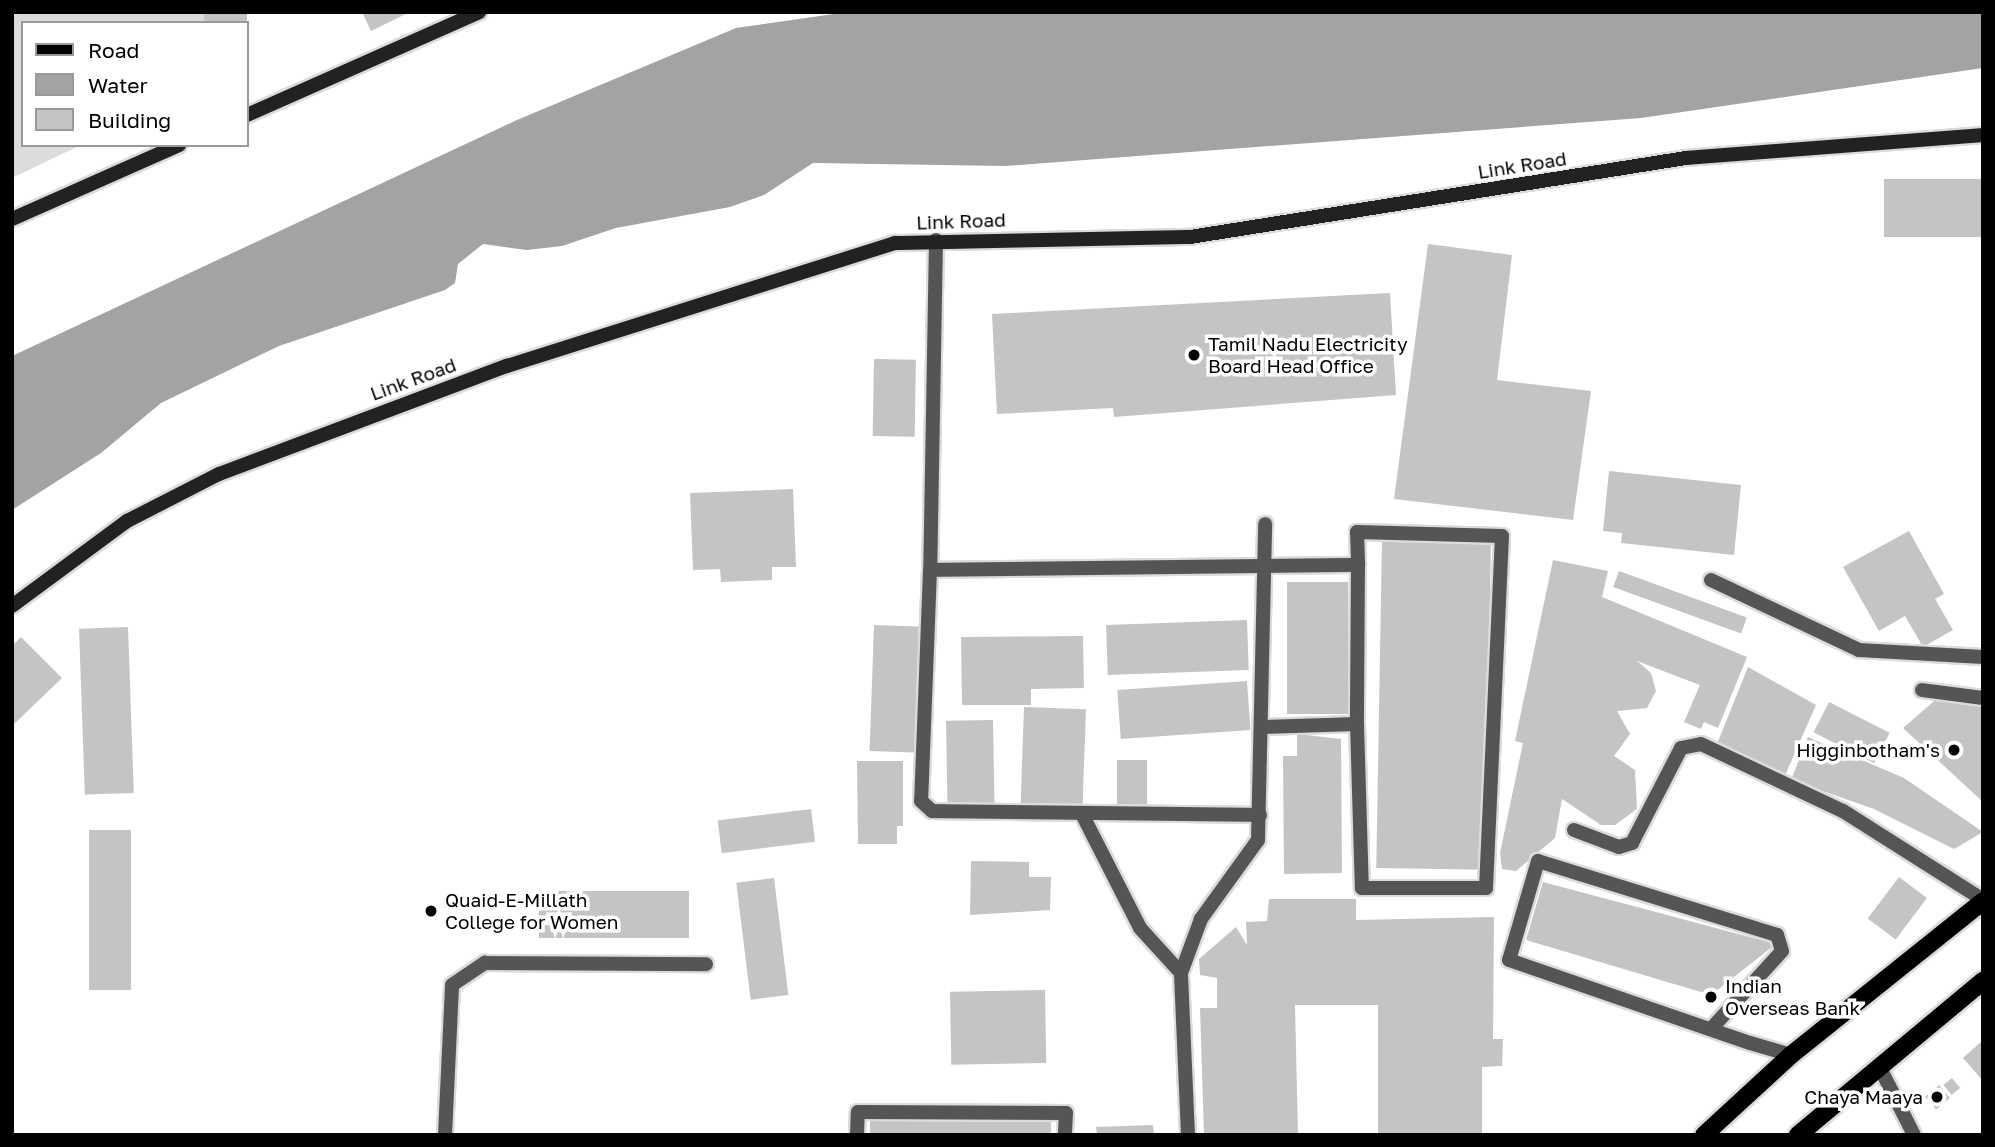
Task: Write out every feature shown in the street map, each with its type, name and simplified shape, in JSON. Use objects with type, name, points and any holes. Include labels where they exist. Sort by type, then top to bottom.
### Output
[{"type":"main road","points":[[1709,1133],[1791,1055],[1983,900]]},
{"type":"main road","points":[[1798,1135],[1983,981]]},
{"type":"street","points":[[248,115],[479,12]]},
{"type":"street","name":"Link Road","points":[[12,606],[127,521],[275,451],[805,267],[895,243],[936,240],[1190,237],[1686,158],[1983,135]]},
{"type":"street","points":[[12,219],[174,147]]},
{"type":"lane","points":[[936,240],[930,570],[920,801],[948,813],[1260,815]]},
{"type":"lane","points":[[1188,1135],[1181,974],[1201,919],[1258,840],[1265,524]]},
{"type":"lane","points":[[1357,531],[1502,536],[1486,888],[1362,888],[1357,724],[1357,531]]},
{"type":"lane","points":[[930,570],[1358,565]]},
{"type":"lane","points":[[1711,580],[1860,650],[1983,657]]},
{"type":"lane","points":[[1922,690],[1983,698]]},
{"type":"lane","points":[[1262,726],[1357,724]]},
{"type":"lane","points":[[1574,831],[1619,847],[1632,843],[1681,748],[1701,744],[1843,811],[1983,900]]},
{"type":"lane","points":[[1082,814],[1140,928],[1181,974]]},
{"type":"lane","points":[[1710,1029],[1782,951],[1777,935],[1538,861],[1509,960],[1710,1029],[1791,1055]]},
{"type":"lane","points":[[445,1135],[452,985],[485,963],[706,964]]},
{"type":"lane","points":[[1879,1066],[1914,1135]]},
{"type":"lane","points":[[858,1135],[858,1112],[1066,1113],[1065,1135]]},
{"type":"shaded area","points":[[12,12],[209,12],[209,21],[21,21],[21,147],[77,147],[12,178]]},
{"type":"water","points":[[848,12],[1983,12],[1983,68],[1641,118],[1005,166],[813,163],[764,195],[730,207],[616,228],[562,246],[527,250],[483,244],[458,264],[455,283],[445,290],[279,346],[161,403],[101,453],[12,510],[12,356],[517,120],[736,28]]},
{"type":"building","points":[[204,12],[247,12],[247,21],[204,21]]},
{"type":"building","points":[[362,12],[410,12],[371,31]]},
{"type":"building","points":[[1884,179],[1983,179],[1983,237],[1884,237]]},
{"type":"building","points":[[1428,244],[1512,255],[1497,380],[1591,391],[1573,520],[1394,499]]},
{"type":"building","name":"Tamil Nadu Electricity Board Head Office","points":[[1390,293],[1396,395],[1114,417],[1113,408],[997,414],[992,314]]},
{"type":"building","points":[[874,359],[916,360],[915,437],[873,436]]},
{"type":"building","points":[[1609,471],[1741,485],[1734,555],[1621,543],[1622,533],[1603,531]]},
{"type":"building","points":[[793,489],[796,567],[772,567],[772,580],[721,582],[720,569],[693,570],[690,493]]},
{"type":"building","points":[[1909,531],[1944,594],[1935,599],[1953,630],[1923,647],[1905,616],[1879,631],[1843,567]]},
{"type":"building","points":[[1382,539],[1491,541],[1485,870],[1376,868]]},
{"type":"building","points":[[1553,560],[1608,571],[1602,597],[1747,657],[1718,728],[1704,722],[1701,729],[1684,722],[1700,685],[1637,661],[1651,673],[1656,691],[1647,708],[1617,711],[1630,734],[1614,756],[1635,770],[1637,809],[1615,825],[1601,825],[1562,799],[1555,838],[1516,871],[1502,869],[1500,853],[1523,743],[1515,741]]},
{"type":"building","points":[[1619,571],[1747,618],[1741,633],[1613,587]]},
{"type":"building","points":[[1287,582],[1348,582],[1348,714],[1287,714]]},
{"type":"building","points":[[1247,620],[1249,670],[1108,675],[1106,625]]},
{"type":"building","points":[[874,625],[926,627],[922,753],[870,751]]},
{"type":"building","points":[[128,627],[134,793],[85,795],[79,629]]},
{"type":"building","points":[[1083,636],[1084,688],[1031,689],[1031,705],[962,705],[961,637]]},
{"type":"building","points":[[21,637],[62,678],[12,726],[12,646]]},
{"type":"building","points":[[1748,667],[1816,705],[1783,780],[1717,744]]},
{"type":"building","points":[[1247,681],[1250,730],[1121,739],[1117,690]]},
{"type":"building","name":"Higginbotham's","points":[[1940,696],[1983,704],[1983,802],[1903,728]]},
{"type":"building","points":[[1829,702],[1890,733],[1874,763],[1814,732]]},
{"type":"building","points":[[1024,707],[1086,709],[1083,807],[1021,805]]},
{"type":"building","points":[[993,720],[994,804],[947,805],[946,721]]},
{"type":"building","points":[[1297,734],[1341,739],[1342,873],[1284,874],[1283,756],[1297,756]]},
{"type":"building","points":[[1808,737],[1904,778],[1983,832],[1954,849],[1874,809],[1791,780]]},
{"type":"building","points":[[1117,760],[1147,760],[1147,814],[1117,814]]},
{"type":"building","points":[[857,761],[903,761],[903,826],[897,826],[897,844],[858,844]]},
{"type":"building","points":[[811,809],[815,842],[722,853],[718,820]]},
{"type":"building","points":[[89,830],[131,830],[131,990],[89,990]]},
{"type":"building","points":[[971,861],[1029,862],[1029,877],[1051,877],[1050,910],[970,915]]},
{"type":"building","points":[[1899,877],[1927,898],[1896,940],[1868,919]]},
{"type":"building","points":[[774,878],[788,995],[751,1000],[736,883]]},
{"type":"building","points":[[1543,882],[1776,944],[1711,995],[1526,940]]},
{"type":"building","points":[[539,891],[689,891],[689,938],[539,938]]},
{"type":"building","points":[[1269,899],[1356,899],[1356,920],[1494,917],[1493,1039],[1503,1039],[1502,1066],[1482,1067],[1482,1135],[1378,1135],[1378,1005],[1295,1005],[1298,1135],[1204,1135],[1200,1008],[1217,1008],[1217,978],[1200,975],[1199,959],[1236,927],[1247,945],[1246,922],[1267,921]]},
{"type":"building","points":[[1045,990],[1046,1063],[951,1065],[950,992]]},
{"type":"building","points":[[1983,1040],[1983,1081],[1963,1058]]},
{"type":"building","points":[[1952,1078],[1960,1088],[1952,1095],[1943,1085]]},
{"type":"building","name":"Chaya Maaya","points":[[1939,1085],[1950,1098],[1936,1110],[1925,1097]]},
{"type":"building","points":[[870,1120],[1051,1120],[1051,1135],[870,1135]]},
{"type":"building","points":[[1153,1125],[1154,1135],[1097,1135],[1096,1127]]},
{"type":"place","name":"Tamil Nadu Electricity Board Head Office","points":[[1194,355]]},
{"type":"place","name":"Higginbotham's","points":[[1954,750]]},
{"type":"place","name":"Quaid-E-Millath College for Women","points":[[431,911]]},
{"type":"place","name":"Indian Overseas Bank","points":[[1711,997]]},
{"type":"place","name":"Chaya Maaya","points":[[1937,1097]]}]
